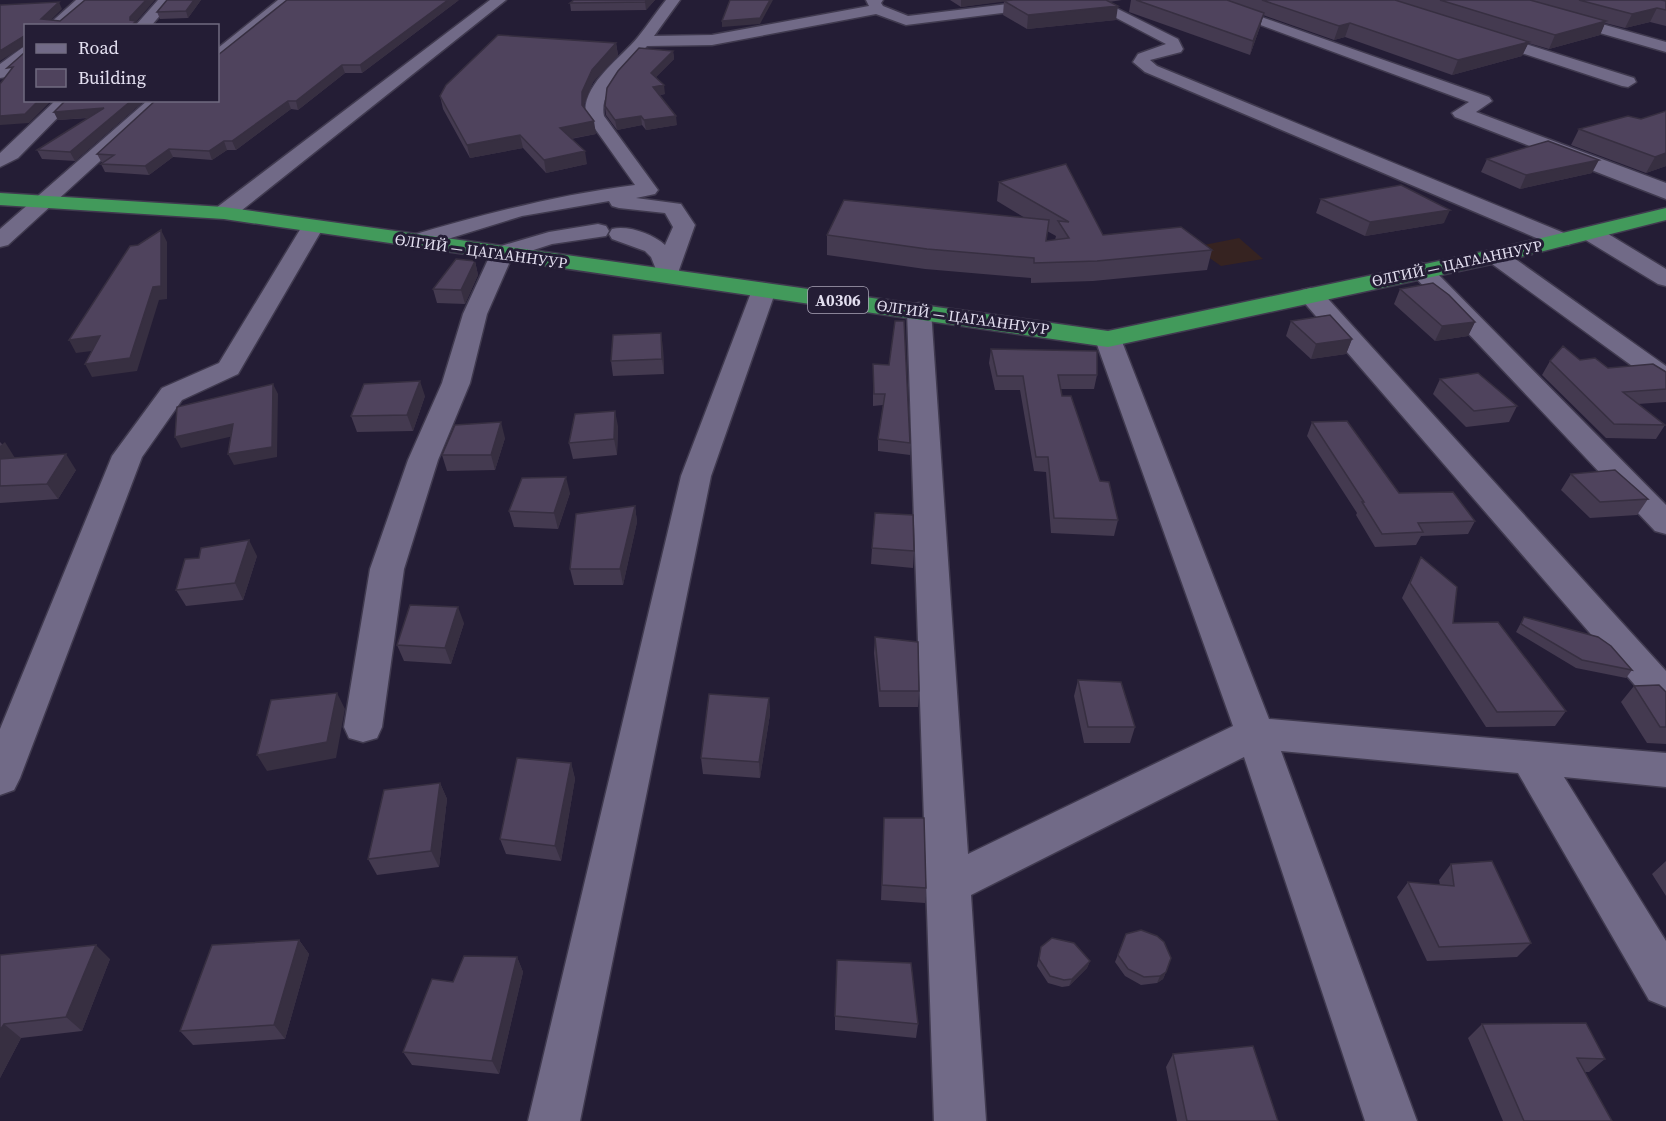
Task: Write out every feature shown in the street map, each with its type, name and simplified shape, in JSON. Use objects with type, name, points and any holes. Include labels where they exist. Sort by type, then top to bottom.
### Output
[{"type":"highway","name":"ӨЛГИЙ — ЦАГААННУУР","points":[[0,199],[225,213],[312,228],[668,273],[764,290],[919,310],[1108,339],[1421,270],[1496,256],[1666,214]]},
{"type":"street","points":[[56,24],[84,0]]},
{"type":"street","points":[[144,24],[166,0]]},
{"type":"street","points":[[219,54],[287,0]]},
{"type":"street","points":[[225,213],[499,0]]},
{"type":"street","points":[[417,241],[518,211],[575,199],[648,190],[595,116],[593,106],[602,87],[643,41],[673,0]]},
{"type":"street","points":[[643,41],[712,40],[795,24],[877,4],[906,21],[1069,0]]},
{"type":"street","points":[[1089,0],[1173,42],[1175,49],[1144,57],[1141,62],[1151,69],[1561,240]]},
{"type":"street","points":[[1200,0],[1483,101],[1461,113],[1660,188],[1666,193]]},
{"type":"street","points":[[1500,0],[1666,47]]},
{"type":"street","points":[[1107,9],[1128,6]]},
{"type":"street","points":[[1544,13],[1571,6],[1666,36]]},
{"type":"street","points":[[781,14],[795,24]]},
{"type":"street","points":[[1472,33],[1628,82]]},
{"type":"street","points":[[0,73],[24,52]]},
{"type":"street","points":[[0,161],[11,154],[65,102]]},
{"type":"street","points":[[0,240],[157,102]]},
{"type":"street","points":[[549,222],[620,202],[674,208],[679,221],[684,225],[668,273]]},
{"type":"street","points":[[0,778],[128,456],[172,394],[229,368],[312,228]]},
{"type":"street","points":[[363,727],[387,569],[423,460],[456,383],[475,314],[502,253],[535,240],[567,233],[609,232],[646,241],[662,253],[668,273]]},
{"type":"street","points":[[1592,234],[1666,279]]},
{"type":"street","points":[[1496,256],[1666,378]]},
{"type":"street","points":[[1421,270],[1666,524]]},
{"type":"street","points":[[554,1121],[696,476],[764,290]]},
{"type":"street","points":[[1311,295],[1666,696]]},
{"type":"street","points":[[919,310],[960,1121]]},
{"type":"street","points":[[1108,339],[1255,733],[1391,1121]]},
{"type":"street","points":[[948,885],[1255,733],[1666,770]]},
{"type":"street","points":[[1531,759],[1666,984]]},
{"type":"shaded area","points":[[1239,238],[1263,259],[1221,266],[1194,247]]},
{"type":"building","points":[[85,0],[146,0],[130,17],[130,20],[136,21],[133,24],[24,24],[24,36],[0,51],[0,5],[59,2],[41,19],[60,21]]},
{"type":"building","points":[[167,0],[194,0],[186,11],[157,12]]},
{"type":"building","points":[[287,0],[448,0],[360,65],[342,65],[296,101],[288,101],[232,141],[224,141],[209,151],[169,149],[145,166],[101,164],[114,155],[97,154],[154,102],[219,102],[219,54]]},
{"type":"building","points":[[574,0],[647,0],[645,2],[570,3]]},
{"type":"building","points":[[730,0],[770,0],[760,18],[722,21]]},
{"type":"building","points":[[1106,0],[1118,6],[1028,15],[1004,1]]},
{"type":"building","points":[[1136,0],[1227,0],[1264,13],[1253,41]]},
{"type":"building","points":[[1262,0],[1395,0],[1529,42],[1458,60],[1350,23],[1339,26]]},
{"type":"building","points":[[1440,0],[1530,0],[1606,21],[1555,35]]},
{"type":"building","points":[[1579,0],[1661,0],[1666,1],[1666,10],[1657,8],[1632,14]]},
{"type":"building","points":[[498,35],[616,43],[592,70],[582,92],[582,105],[594,121],[560,128],[585,151],[544,160],[520,135],[467,145],[440,96],[446,85]]},
{"type":"building","points":[[639,48],[673,51],[651,73],[664,85],[653,87],[676,116],[644,120],[641,116],[615,120],[605,106],[607,88],[618,71]]},
{"type":"building","points":[[24,53],[24,102],[37,102],[25,114],[0,116],[0,84],[13,67],[7,68]]},
{"type":"building","points":[[64,102],[130,102],[70,152],[37,150],[104,108],[54,112]]},
{"type":"building","points":[[1666,111],[1666,153],[1655,157],[1579,129],[1628,116],[1641,119]]},
{"type":"building","points":[[1548,141],[1599,160],[1526,175],[1487,159]]},
{"type":"building","points":[[1066,164],[1103,235],[1181,227],[1212,250],[1097,261],[1034,263],[1034,258],[927,249],[827,235],[844,200],[1049,220],[1046,241],[1069,238],[1058,221],[1069,222],[999,182]]},
{"type":"building","points":[[1401,185],[1450,210],[1370,222],[1321,199]]},
{"type":"building","points":[[161,230],[161,286],[153,287],[130,358],[85,364],[100,336],[69,340],[130,246],[138,245]]},
{"type":"building","points":[[456,259],[475,261],[461,290],[433,289]]},
{"type":"building","points":[[1433,283],[1449,295],[1475,322],[1442,326],[1400,289]]},
{"type":"building","points":[[1330,315],[1352,339],[1316,344],[1291,321]]},
{"type":"building","points":[[895,321],[904,321],[910,443],[878,439],[885,394],[874,394],[873,364],[889,365]]},
{"type":"building","points":[[661,333],[662,359],[611,361],[613,335]]},
{"type":"building","points":[[1563,346],[1580,360],[1595,358],[1608,368],[1653,364],[1666,372],[1666,389],[1623,392],[1665,425],[1614,424],[1550,361]]},
{"type":"building","points":[[991,349],[1097,351],[1097,375],[1058,375],[1062,396],[1071,396],[1100,481],[1109,482],[1118,520],[1054,518],[1048,457],[1036,457],[1023,376],[997,376]]},
{"type":"building","points":[[1478,373],[1517,406],[1474,411],[1440,379]]},
{"type":"building","points":[[420,381],[407,415],[351,416],[364,384]]},
{"type":"building","points":[[273,384],[272,447],[228,454],[233,424],[175,437],[177,407]]},
{"type":"building","points":[[615,411],[614,439],[569,443],[575,414]]},
{"type":"building","points":[[1347,421],[1399,493],[1453,492],[1475,521],[1418,523],[1423,532],[1382,534],[1312,422]]},
{"type":"building","points":[[501,422],[491,455],[442,455],[455,425]]},
{"type":"building","points":[[66,454],[47,484],[0,486],[0,459]]},
{"type":"building","points":[[1615,470],[1648,499],[1600,502],[1571,474]]},
{"type":"building","points":[[566,477],[554,513],[509,511],[522,478]]},
{"type":"building","points":[[635,506],[620,569],[570,569],[576,514]]},
{"type":"building","points":[[875,513],[913,515],[914,551],[872,548]]},
{"type":"building","points":[[249,540],[235,583],[176,590],[185,559],[199,558],[201,548]]},
{"type":"building","points":[[1421,557],[1457,587],[1453,623],[1498,622],[1566,711],[1497,712],[1410,583]]},
{"type":"building","points":[[410,605],[458,607],[445,648],[397,645]]},
{"type":"building","points":[[1524,617],[1598,637],[1611,646],[1632,670],[1582,660],[1521,624]]},
{"type":"building","points":[[875,637],[918,642],[919,691],[880,691]]},
{"type":"building","points":[[1078,680],[1121,682],[1135,727],[1088,727]]},
{"type":"building","points":[[1659,685],[1666,692],[1666,727],[1660,727],[1634,686]]},
{"type":"building","points":[[337,693],[327,742],[257,755],[271,700]]},
{"type":"building","points":[[709,694],[769,698],[759,762],[701,758]]},
{"type":"building","points":[[517,758],[571,763],[555,846],[500,839]]},
{"type":"building","points":[[440,783],[431,851],[368,859],[384,790]]},
{"type":"building","points":[[884,818],[924,818],[926,888],[882,885]]},
{"type":"building","points":[[1492,861],[1531,943],[1439,947],[1408,882],[1454,886],[1451,864]]},
{"type":"building","points":[[1141,930],[1157,936],[1164,942],[1171,958],[1166,972],[1160,976],[1144,977],[1128,969],[1118,955],[1126,934]]},
{"type":"building","points":[[1052,938],[1074,943],[1090,961],[1072,979],[1064,980],[1050,976],[1039,959],[1041,947]]},
{"type":"building","points":[[299,940],[274,1025],[180,1031],[212,945]]},
{"type":"building","points":[[96,945],[66,1017],[4,1024],[0,1030],[0,955]]},
{"type":"building","points":[[464,956],[517,957],[492,1061],[403,1052],[432,979],[453,982]]},
{"type":"building","points":[[837,960],[911,963],[918,1024],[835,1016]]},
{"type":"building","points":[[1586,1023],[1605,1059],[1577,1058],[1612,1121],[1524,1121],[1482,1024]]},
{"type":"building","points":[[1253,1046],[1278,1121],[1187,1121],[1173,1054]]}]
